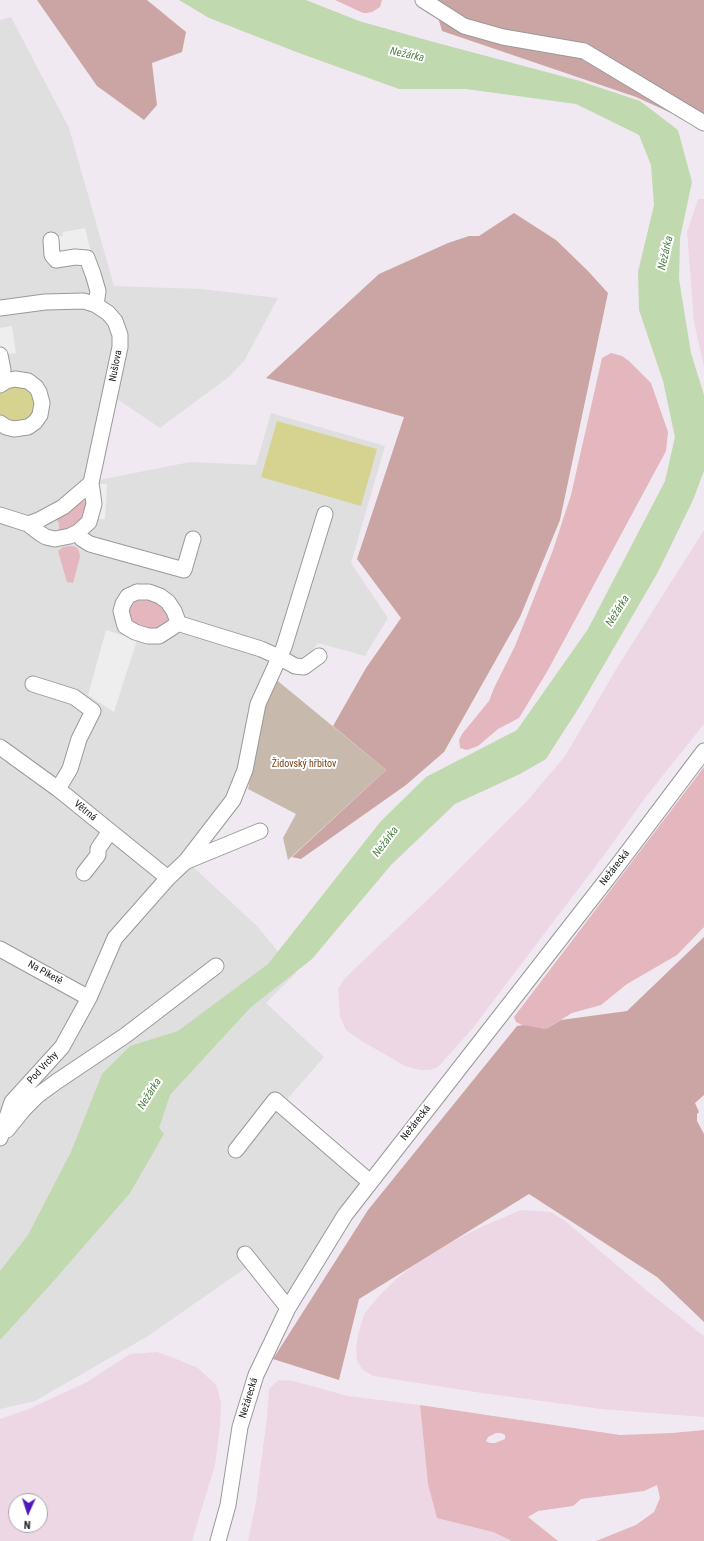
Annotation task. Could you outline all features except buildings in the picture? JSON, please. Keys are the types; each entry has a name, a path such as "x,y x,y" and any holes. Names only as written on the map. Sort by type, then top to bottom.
{"street":[{"path":"423,0 464,26 503,37 584,51 704,123"},
{"path":"51,240 52,255 56,260 75,257 86,258 98,291 96,305"},
{"name":"Nušlova","path":"0,308 45,302 84,301 96,305 108,313 115,321 120,335 120,347 91,483"},
{"path":"0,423 6,427 14,429 28,427 37,420 42,406 42,397 31,383 3,373"},
{"path":"28,524 39,520 63,507 91,483"},
{"path":"0,515 28,524 46,537 55,539 62,538 78,532 89,522 94,504 91,483"},
{"path":"186,861 232,800 245,770 258,704 279,657 325,514"},
{"path":"78,532 82,539 90,544 184,570 194,539"},
{"path":"177,623 261,649 294,666 304,667 319,656"},
{"path":"33,684 74,696 93,711 79,739 70,769 58,789"},
{"name":"Větrná","path":"0,747 58,789 168,878"},
{"name":"Nežárecká","path":"218,1541 228,1505 240,1427 256,1375 288,1308 345,1215 611,874 704,751"},
{"path":"84,873 98,855 98,849 110,831"},
{"path":"186,861 260,831"},
{"name":"Pod Vrchy","path":"0,1137 12,1102 62,1047 89,998 115,938 168,878 186,861"},
{"name":"Na Piketě","path":"0,949 89,998"},
{"path":"0,1137 22,1110 37,1096 126,1035 216,966"},
{"path":"236,1150 274,1100 370,1182"},
{"path":"246,1254 288,1308"}],"shaded area":[{"path":"37,0 147,0 186,32 182,52 152,63 157,105 144,120 97,86"},
{"path":"335,0 382,0 380,7 372,12 363,13"},
{"path":"433,0 704,0 704,128 636,97 442,31"},
{"path":"11,17 69,128 114,286 201,289 278,298 244,361 230,376 160,428 117,399 94,481 190,462 256,465 271,413 385,446 351,563 388,618 365,656 318,643 304,661 278,654 245,782 190,864 257,926 296,973 266,1003 324,1057 283,1104 369,1179 288,1314 250,1265 148,1336 35,1401 0,1409 0,20"},
{"path":"698,199 704,199 704,367 694,322 687,232"},
{"path":"514,213 556,240 608,293 560,520 520,617 444,752 406,785 301,859 292,857 386,770 333,726 366,668 401,618 357,559 404,417 266,378 379,274 448,243 469,236 479,236"},
{"path":"85,228 91,253 56,257 55,237 63,236 63,232"},
{"path":"12,326 16,353 0,355 0,328"},
{"path":"611,353 622,356 629,361 651,383 668,432 666,451 548,670 519,718 498,729 478,746 467,750 460,748 459,740 462,734 489,701 515,646 553,550 571,495 602,358"},
{"path":"25,386 34,396 35,410 32,415 27,420 14,423 2,417 0,414 0,392 5,387"},
{"path":"277,421 377,449 361,506 261,477"},
{"path":"98,484 107,484 105,519 96,519"},
{"path":"81,501 86,501 87,503 84,518 73,527 59,533 59,524 56,518"},
{"path":"704,530 704,724 648,794 601,859 472,1029 438,1067 430,1070 420,1070 405,1066 360,1040 346,1030 340,1017 338,989 345,978 443,885 527,801 565,756 620,663"},
{"path":"63,547 76,547 79,551 80,557 73,583 67,582 58,551"},
{"path":"141,600 153,601 161,604 167,611 168,623 164,628 148,631 131,622 129,609 135,602"},
{"path":"106,630 137,640 114,712 88,695"},
{"path":"704,767 704,927 677,955 627,984 601,1005 572,1013 546,1029 522,1025 516,1022 514,1017"},
{"path":"704,937 704,1095 695,1103 699,1112 697,1114 697,1121 704,1134 704,1322 657,1277 529,1194 359,1299 339,1380 273,1359 368,1210 517,1026 524,1025 546,1029 561,1020 627,1011"},
{"path":"521,1210 551,1212 565,1221 646,1290 704,1336 704,1417 601,1409 482,1393 373,1376 363,1370 357,1361 356,1349 358,1335 364,1314 381,1294 395,1280 413,1266 450,1243 481,1227"},
{"path":"157,1352 198,1368 217,1386 221,1403 220,1427 215,1465 192,1541 0,1541 0,1419 29,1409 87,1382 130,1354"},
{"path":"278,1380 293,1381 348,1396 420,1405 428,1484 493,1532 512,1541 248,1541 256,1502 267,1417 269,1389"},
{"path":"420,1405 620,1435 704,1430 704,1541 596,1541 636,1525 654,1512 660,1498 657,1485 644,1491 581,1499 573,1506 538,1511 528,1517 558,1541 512,1541 493,1532 437,1518 428,1484","holes":["496,1433 505,1435 505,1439 495,1443 486,1441 488,1437"]}],"green space":[{"name":"Židovský hřbitov","path":"272,677 386,770 288,860 283,838 296,814 248,789"}],"water":[{"name":"Nežárka","path":"179,0 306,0 359,21 580,81 640,101 678,130 692,182 680,238 679,279 691,353 704,395 704,471 693,500 658,572 580,706 546,759 520,774 455,804 391,865 312,959 250,1008 170,1095 159,1128 164,1134 130,1193 0,1340 0,1271 28,1235 71,1152 102,1074 130,1046 178,1031 268,964 381,821 426,777 517,730 588,629 665,481 675,437 663,381 639,310 638,272 654,205 651,165 639,135 576,104 466,89 399,89 299,53 209,18"}]}
